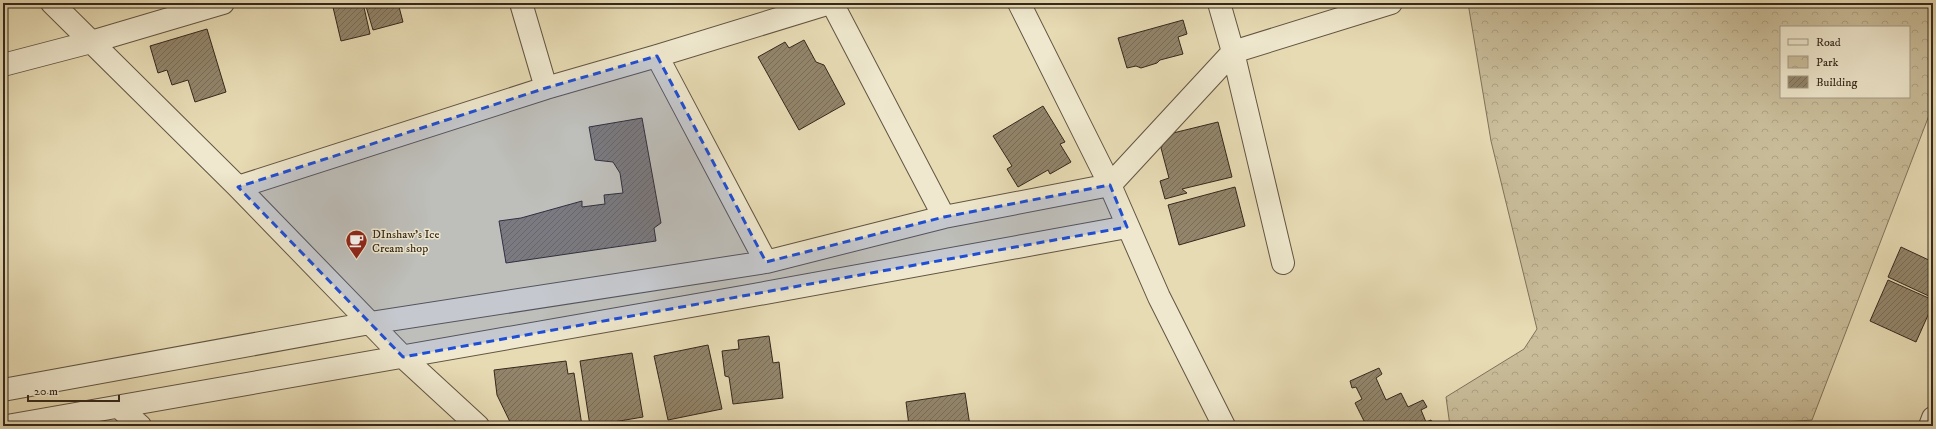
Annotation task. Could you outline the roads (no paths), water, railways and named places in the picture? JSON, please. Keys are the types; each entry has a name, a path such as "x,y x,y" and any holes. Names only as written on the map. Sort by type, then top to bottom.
{"street":[{"path":"52,3 238,187 403,357 478,426"},
{"path":"3,65 91,42 223,3"},
{"path":"521,3 546,88"},
{"path":"238,187 546,88 831,3 944,217"},
{"path":"1019,3 1110,185 1159,298 1224,426"},
{"path":"1219,3 1233,52 1283,263"},
{"path":"3,390 370,323 766,262 944,217 1110,185 1233,52 1391,3"},
{"path":"657,56 766,262"},
{"path":"7,426 403,357 1127,227"},
{"path":"119,407 140,426"},
{"path":"1930,426 1933,418"}],"place":[{"name":"DInshaw's Ice Cream shop","path":"356,260"}]}
